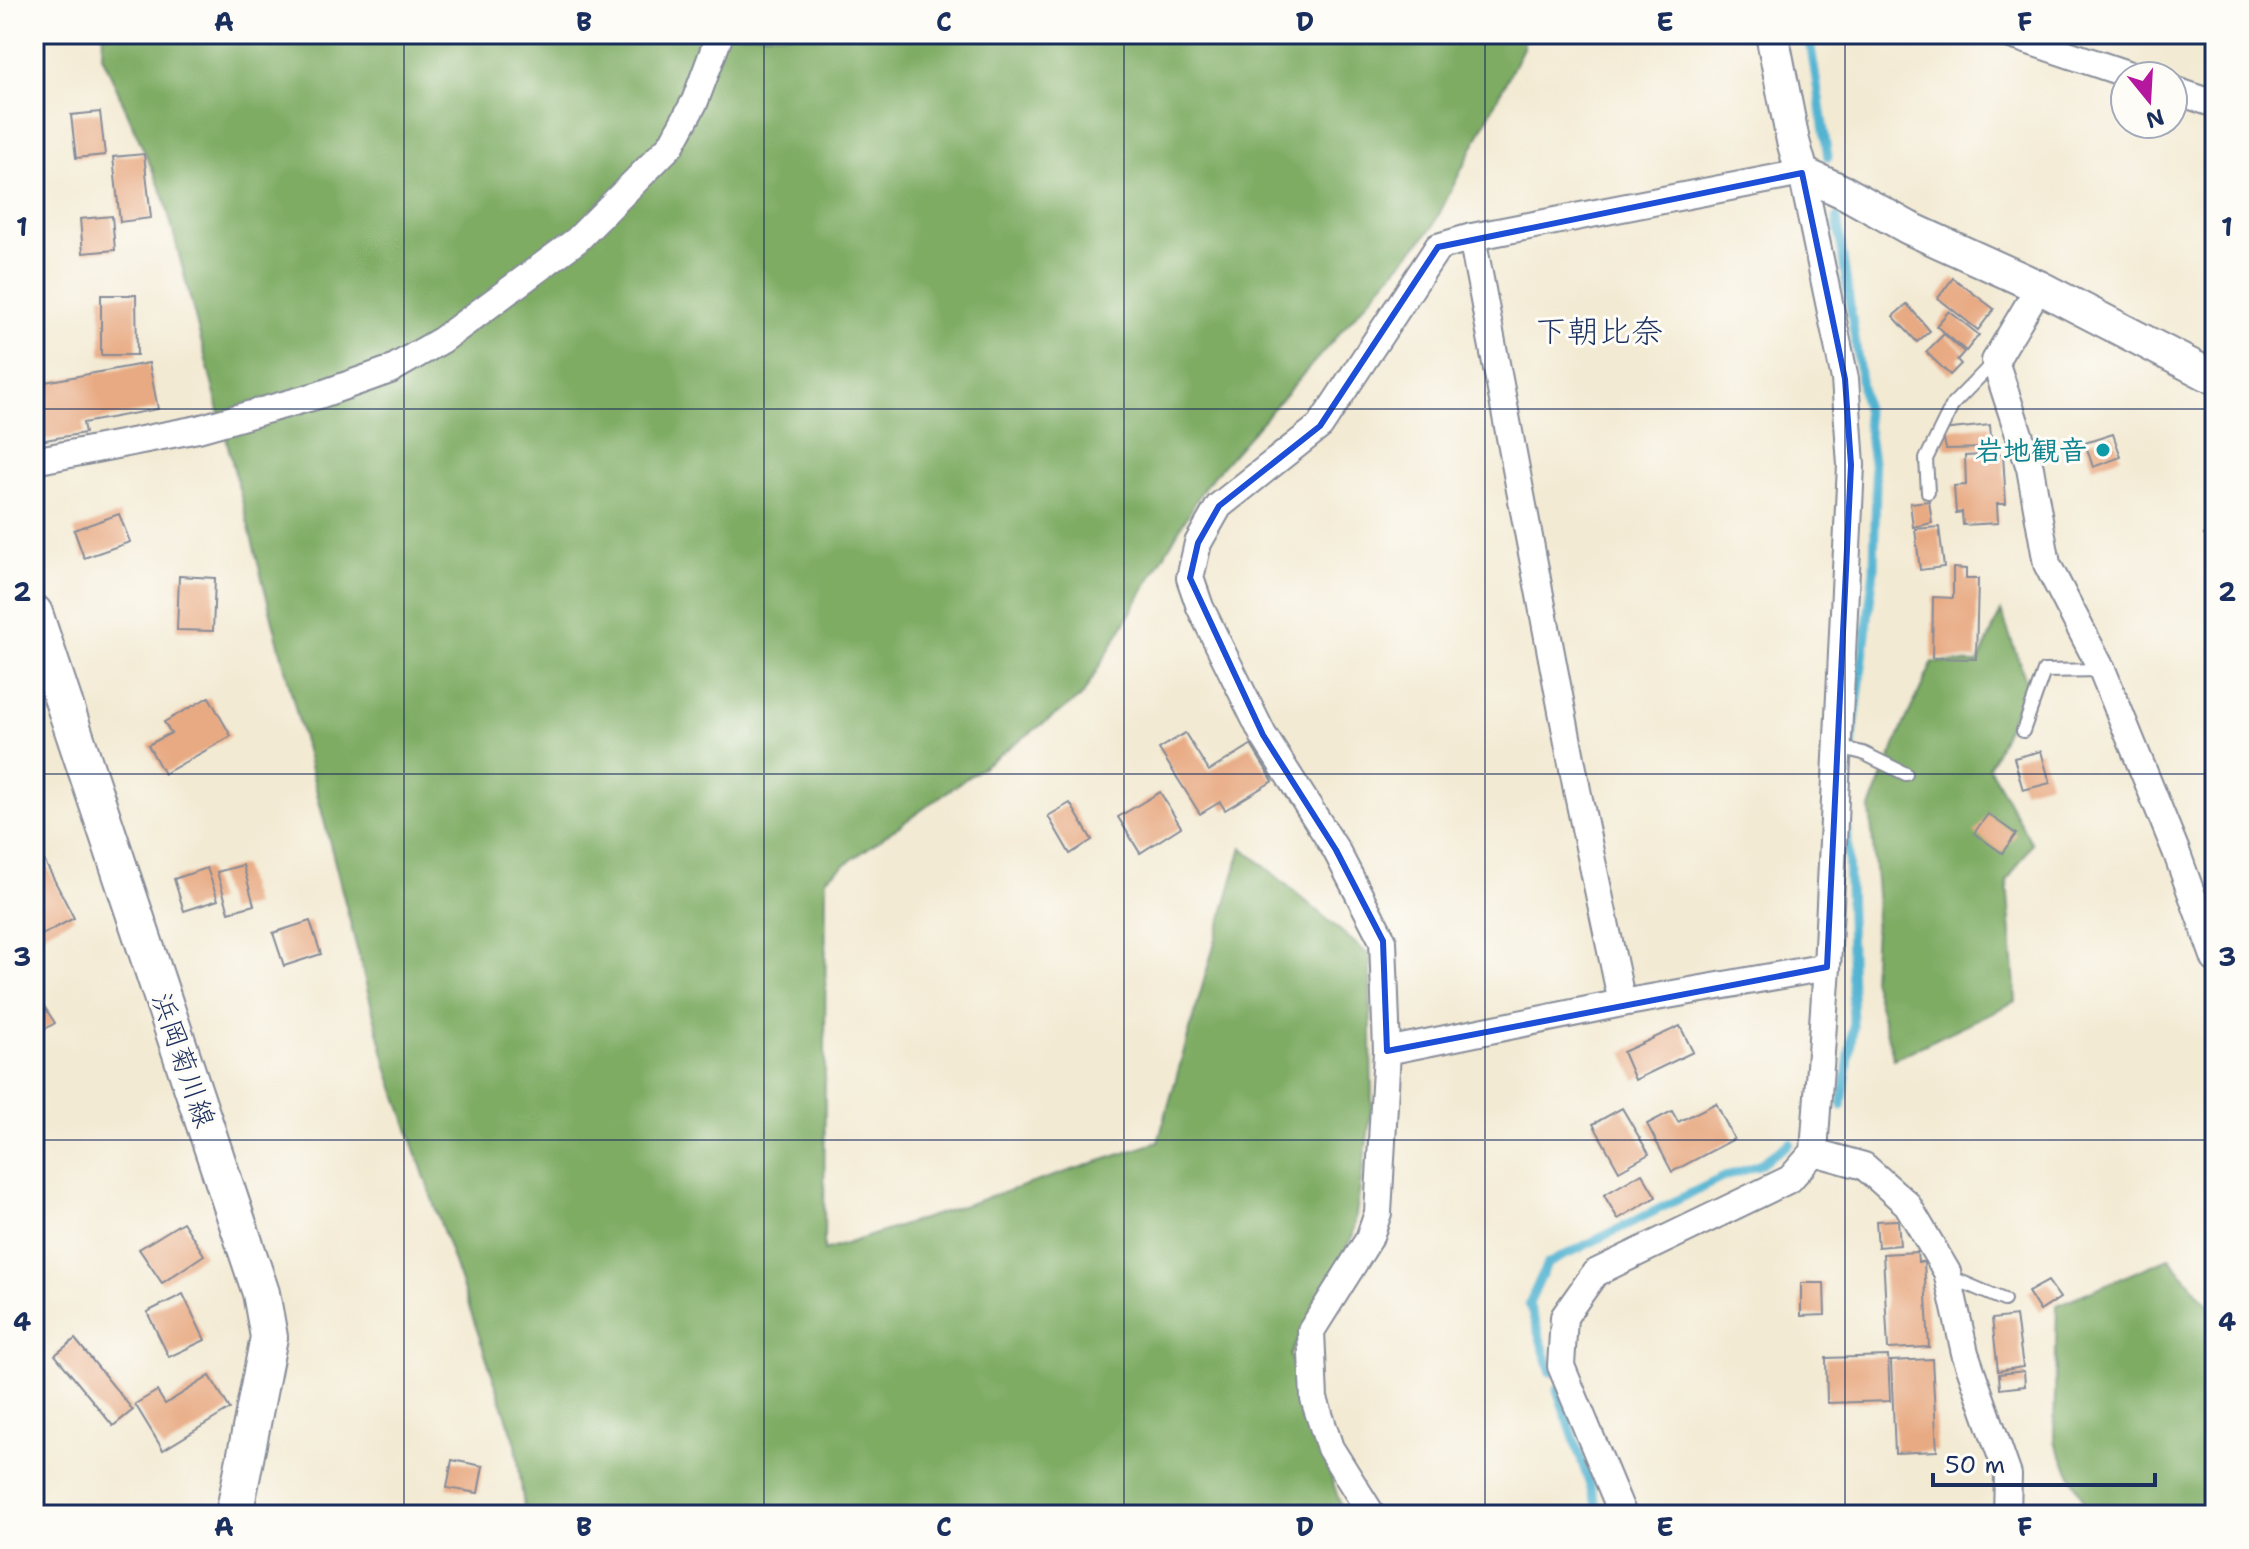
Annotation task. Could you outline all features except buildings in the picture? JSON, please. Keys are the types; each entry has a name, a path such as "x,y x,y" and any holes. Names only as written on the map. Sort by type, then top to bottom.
{"main road":[{"name":"浜岡菊川線","path":"34,613 261,1293 269,1337 234,1515"}],"street":[{"path":"34,461 198,429 319,395 390,370 442,340 577,240 671,145 695,101 720,34"},
{"path":"1623,1515 1561,1366 1564,1317 1595,1273 1790,1179 1814,1152 1847,749 1849,436 1845,379 1772,34"},
{"path":"2008,34 2109,68"},
{"path":"2189,95 2215,104"},
{"path":"1372,1515 1330,1448 1314,1399 1311,1331 1369,1239 1378,1213 1387,1051 1383,941 1336,850 1263,735 1200,607 1190,578 1198,543 1219,506 1320,426 1438,247 1472,237 1802,173 1909,228 2039,287 2215,378"},
{"path":"1472,237 1577,790 1622,1003"},
{"path":"2039,287 1995,361 2030,468 2047,564 2102,670 2176,851 2215,959"},
{"path":"1387,1051 1622,1003 1827,967"},
{"path":"1814,1152 1864,1166 1907,1204 1947,1276 1965,1353 2008,1475 2007,1515"}],"lane":[{"path":"1928,492 1926,459 1953,404 1995,361"},
{"path":"2023,731 2044,671 2102,670"},
{"path":"1847,749 1906,774"},
{"path":"1947,1276 2004,1300"}],"highlighted area":[{"path":"1802,173 1845,379 1851,465 1827,967 1387,1051 1383,941 1336,850 1263,735 1190,578 1198,543 1219,506 1320,426 1438,247"}],"green space":[{"path":"103,34 1526,34 1523,48 1432,228 1204,487 1082,696 826,878 824,1251 1158,1142 1242,847 1370,956 1372,1107 1353,1235 1290,1355 1344,1515 525,1515 516,1444 388,1070 164,196 102,55"},
{"path":"2001,611 2027,684 1989,767 2032,844 2007,881 2016,1001 1894,1059 1872,979 1877,894 1870,808 1933,662 1978,663"},
{"path":"2169,1258 2215,1313 2215,1515 2091,1515 2054,1441 2057,1305"}],"waterway":[{"path":"1809,34 1828,157"},
{"path":"1837,217 1876,483 1874,570 1848,777"},
{"path":"1842,1106 1853,1028 1847,811"},
{"path":"1551,1372 1529,1304 1547,1264 1724,1177 1757,1166 1790,1143"},
{"path":"1557,1389 1600,1515"}],"place":[{"name":"岩地観音","path":"2103,450"}],"district":[{"name":"下朝比奈","path":"1599,331"}]}
